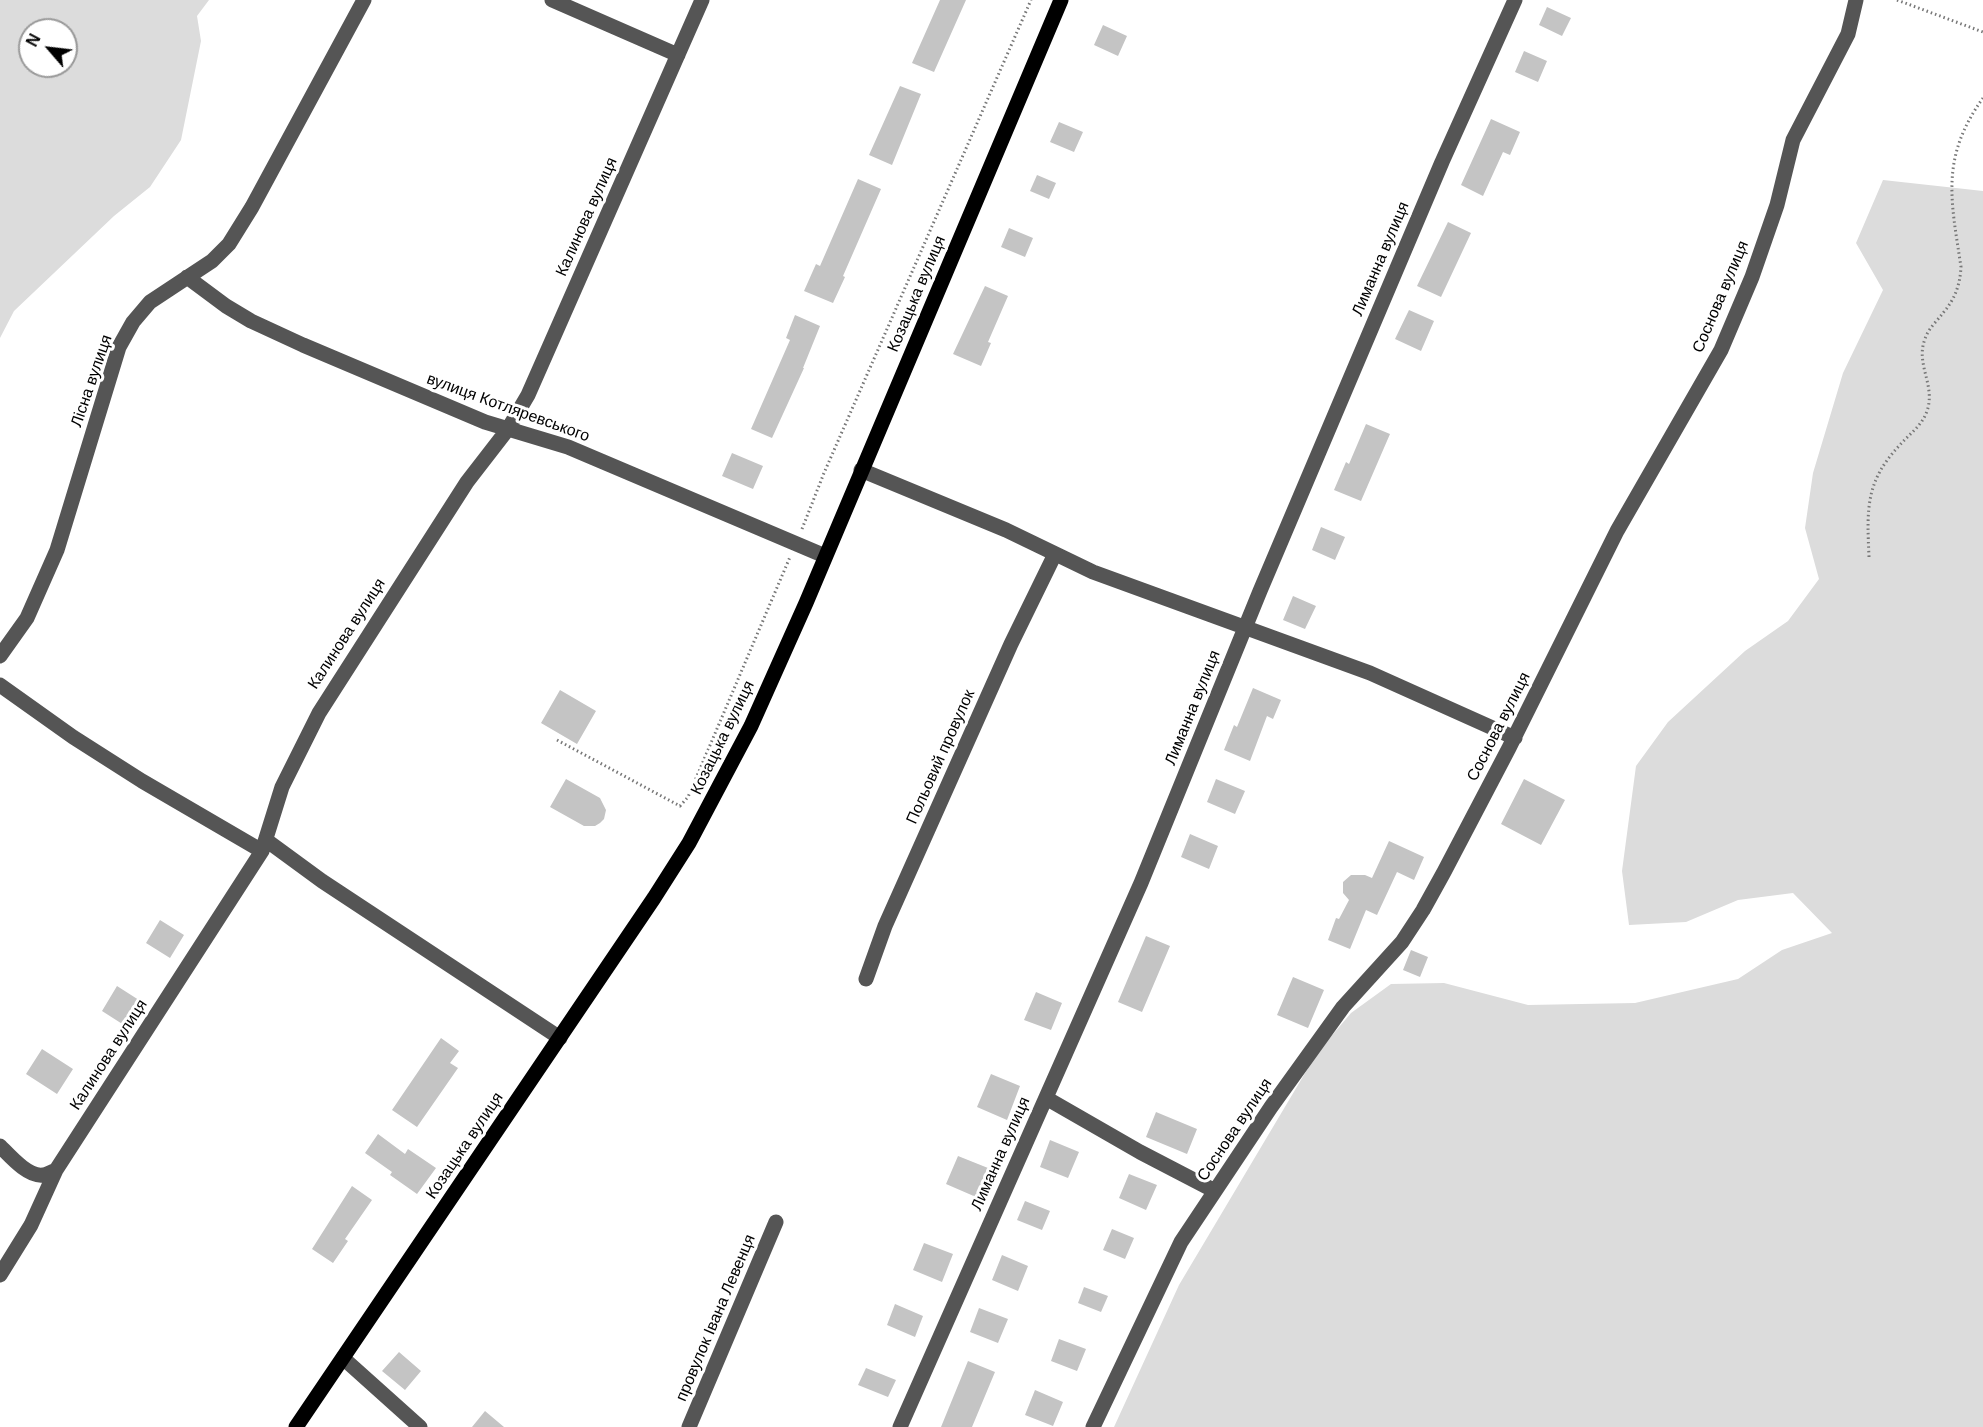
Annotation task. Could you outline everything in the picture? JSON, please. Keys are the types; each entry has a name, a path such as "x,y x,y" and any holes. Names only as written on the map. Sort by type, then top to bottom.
{"main road":[{"name":"Козацька вулиця","path":"296,1427 654,898 689,843 715,796 751,726 825,556 1061,0"}],"street":[{"name":"Лісна вулиця","path":"0,656 27,618 57,550 119,347 133,322 150,303 212,261 229,244 252,207 364,0"},
{"path":"552,0 678,55"},
{"name":"Калинова вулиця","path":"0,1275 31,1225 57,1170 264,846 282,787 319,712 467,482 508,429 528,395 702,0"},
{"name":"Лиманна вулиця","path":"900,1427 1141,883 1245,628 1442,162 1515,0"},
{"name":"Соснова вулиця","path":"1093,1427 1181,1242 1271,1107 1343,1007 1402,942 1423,910 1515,738 1617,531 1721,350 1752,277 1778,205 1793,140 1848,34 1856,0"},
{"name":"вулиця Котляревського","path":"187,277 226,306 251,321 369,374 485,422 579,452 825,556"},
{"path":"861,470 977,518 1104,576 1370,673 1515,738"},
{"name":"Польовий провулок","path":"866,979 885,926 1011,644 1055,554"},
{"path":"0,685 142,782 264,846 322,881 560,1038"},
{"path":"1046,1098 1140,1152 1215,1191"},
{"path":"0,1146 25,1169 36,1175 44,1176 57,1170"},
{"name":"провулок Івана Левенця","path":"689,1427 776,1222"},
{"path":"343,1358 420,1427"}],"path":[{"path":"557,741 680,806 688,797 796,545 824,473 1032,0"},
{"path":"1897,0 1983,32"},
{"path":"1869,556 1867,512 1878,474 1888,458 1922,422 1930,401 1930,389 1922,359 1924,340 1928,331 1951,304 1960,280 1961,267 1950,190 1952,170 1963,130 1983,98"}],"shaded area":[{"path":"0,0 209,0 197,16 201,41 181,140 150,187 114,216 14,311 0,338"},
{"path":"1883,180 1983,191 1983,1427 1114,1427 1179,1285 1317,1053 1351,1013 1391,984 1444,983 1528,1005 1635,1003 1738,979 1782,950 1832,933 1793,893 1738,900 1686,922 1629,925 1622,871 1636,766 1668,722 1745,651 1788,621 1819,579 1805,528 1813,473 1843,373 1883,290 1856,243"}],"building":[{"path":"940,0 966,0 934,72 912,63"},
{"path":"1547,7 1571,18 1562,36 1539,25"},
{"path":"1103,25 1127,36 1118,56 1094,45"},
{"path":"1524,51 1547,61 1538,82 1515,72"},
{"path":"900,86 921,94 892,165 869,155"},
{"path":"1491,119 1520,132 1510,155 1503,152 1483,196 1461,185"},
{"path":"1059,122 1083,132 1074,152 1050,142"},
{"path":"1037,175 1056,183 1049,199 1030,191"},
{"path":"858,179 881,189 833,303 804,291 816,264 820,266"},
{"path":"1448,222 1471,233 1441,297 1417,286"},
{"path":"1009,228 1033,238 1025,257 1001,247"},
{"path":"985,286 1008,296 988,342 991,343 981,366 953,354"},
{"path":"1409,310 1434,321 1421,351 1395,339"},
{"path":"795,315 820,326 804,368 772,438 751,429 790,340 786,338"},
{"path":"1366,424 1390,434 1361,501 1334,490 1346,462 1349,464"},
{"path":"732,453 763,466 753,489 722,476"},
{"path":"1321,527 1345,537 1335,560 1312,550"},
{"path":"1293,596 1316,606 1305,629 1283,620"},
{"path":"1253,688 1281,700 1273,719 1267,716 1250,761 1224,750 1234,725 1237,727"},
{"path":"560,690 596,711 577,744 541,723"},
{"path":"566,779 600,798 606,810 604,819 600,823 595,826 584,826 550,807"},
{"path":"1216,779 1245,791 1235,814 1207,802"},
{"path":"1524,779 1565,800 1541,845 1501,824"},
{"path":"1190,834 1218,846 1209,869 1181,857"},
{"path":"1389,841 1424,857 1414,880 1397,872 1377,915 1366,910 1350,949 1328,940 1336,918 1339,919 1349,900 1343,893 1343,882 1351,875 1365,875 1372,878"},
{"path":"160,920 184,935 170,958 146,943"},
{"path":"1146,936 1170,946 1142,1012 1118,1002"},
{"path":"1411,950 1428,957 1420,977 1403,970"},
{"path":"1293,977 1324,990 1308,1028 1277,1015"},
{"path":"117,986 142,1002 127,1027 102,1011"},
{"path":"1036,992 1062,1003 1051,1030 1024,1020"},
{"path":"441,1038 459,1051 450,1063 458,1068 417,1127 392,1110"},
{"path":"42,1049 73,1069 57,1094 26,1074"},
{"path":"991,1074 1020,1086 1007,1120 977,1107"},
{"path":"1156,1112 1197,1129 1187,1154 1146,1137"},
{"path":"378,1134 405,1154 408,1149 436,1168 417,1194 365,1153"},
{"path":"1050,1140 1079,1152 1068,1178 1040,1167"},
{"path":"958,1156 988,1168 976,1197 946,1184"},
{"path":"1129,1174 1157,1185 1146,1210 1119,1198"},
{"path":"352,1186 372,1200 345,1239 348,1241 333,1263 312,1249"},
{"path":"1025,1201 1050,1211 1042,1230 1017,1220"},
{"path":"1112,1229 1134,1238 1125,1259 1103,1250"},
{"path":"924,1243 953,1254 942,1282 913,1270"},
{"path":"1002,1255 1028,1266 1018,1291 992,1280"},
{"path":"1084,1287 1108,1296 1101,1312 1078,1303"},
{"path":"895,1304 923,1316 915,1337 887,1325"},
{"path":"979,1308 1008,1319 998,1343 970,1332"},
{"path":"1059,1339 1086,1349 1077,1371 1051,1361"},
{"path":"399,1352 421,1371 405,1390 382,1371"},
{"path":"968,1361 995,1372 972,1427 941,1427"},
{"path":"866,1368 896,1380 888,1397 858,1385"},
{"path":"1035,1390 1063,1402 1053,1426 1025,1415"},
{"path":"485,1411 504,1427 472,1427"}]}
